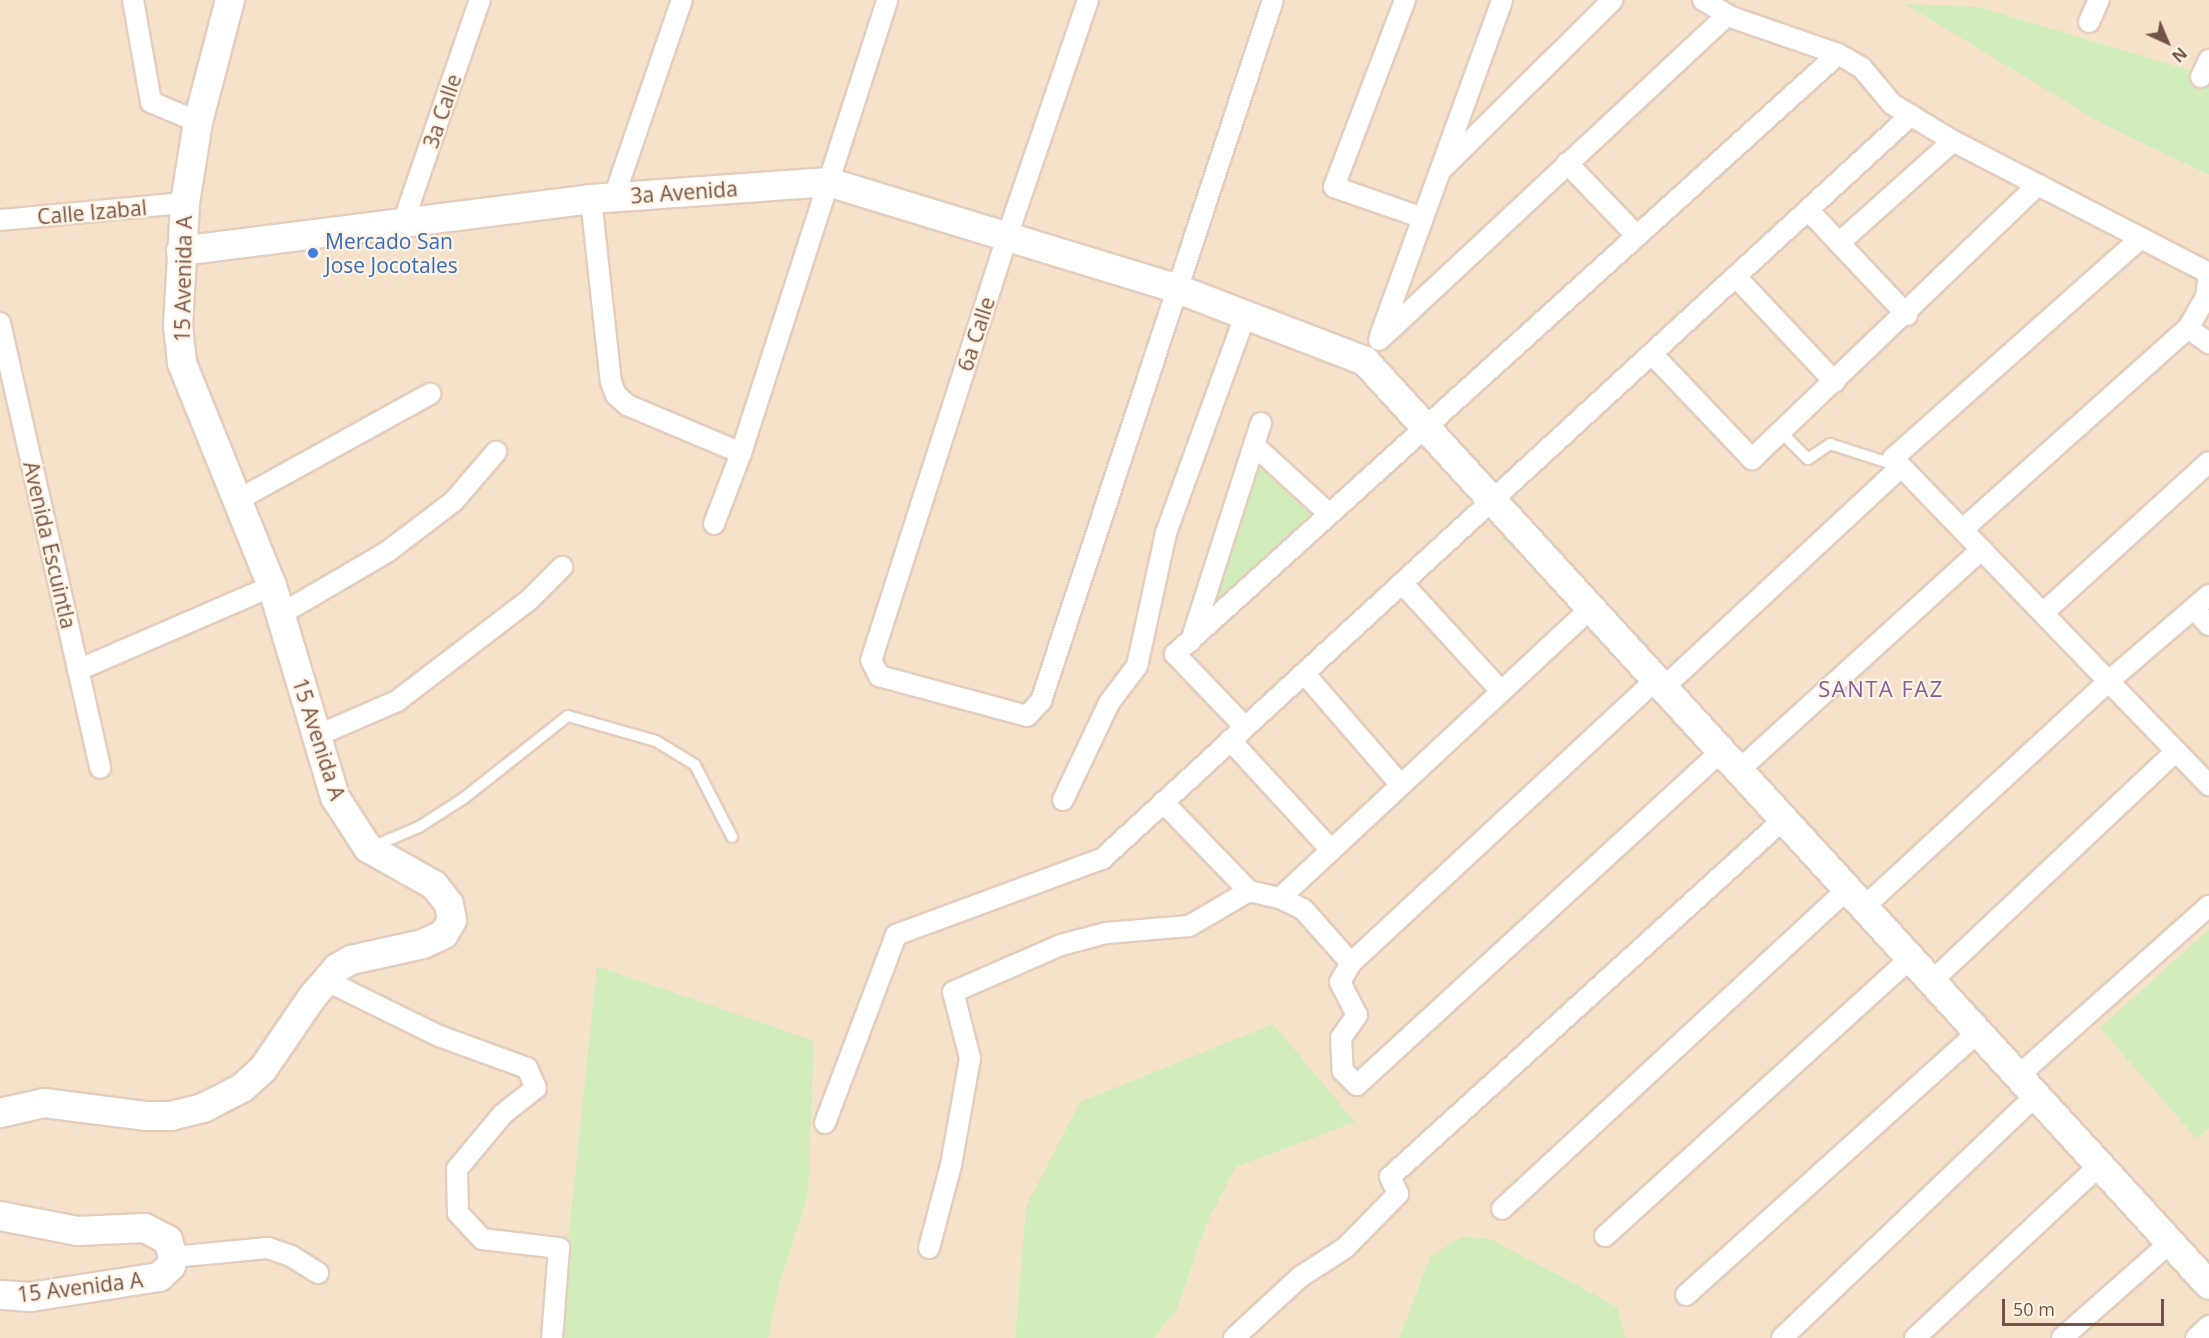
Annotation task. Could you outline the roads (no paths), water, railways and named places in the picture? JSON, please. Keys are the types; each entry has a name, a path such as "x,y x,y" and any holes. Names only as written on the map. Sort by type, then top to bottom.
{"street":[{"path":"134,0 151,102 198,122"},
{"name":"15 Avenida A","path":"0,1113 44,1103 145,1116 171,1116 203,1108 242,1088 263,1069 325,980 351,960 423,944 444,934 452,920 449,904 434,885 368,848 335,797 314,737 272,586 182,363 178,326 185,203 198,122 230,0"},
{"name":"3a Calle","path":"403,223 480,0"},
{"path":"682,0 603,198 611,382 616,395 627,405 741,453"},
{"path":"714,524 741,453 887,0"},
{"name":"6a Calle","path":"1088,0 1008,234 871,660 873,669 879,676 1027,716 1036,710 1175,288"},
{"path":"1175,288 1273,0"},
{"path":"1405,0 1334,187 1423,219"},
{"path":"1377,374 1379,340 1502,0"},
{"path":"1438,173 1613,0"},
{"path":"1703,0 1727,15 1838,54 1862,68 1892,104 1953,141 2209,273 2205,297 2188,328 1963,529"},
{"path":"2089,22 2099,0"},
{"path":"1379,340 1727,15"},
{"path":"1331,850 1175,654 1191,642 1328,513 1635,234 1838,54"},
{"path":"825,1123 896,935 1102,858 1653,355 1911,115"},
{"path":"1839,243 1953,141"},
{"path":"1567,163 1635,234"},
{"name":"3a Avenida","path":"181,251 603,198 828,182 1008,234 1175,288 1246,313 1365,361 2209,1285"},
{"path":"1653,355 1752,459 1907,315 2038,185"},
{"name":"Calle Izabal","path":"0,220 185,203"},
{"path":"1809,211 1907,315"},
{"path":"2141,238 1893,458 2209,785"},
{"path":"1736,277 1835,382"},
{"path":"1063,800 1109,704 1137,666 1166,533 1246,313"},
{"name":"Avenida Escuintla","path":"0,322 100,768"},
{"path":"2188,328 2209,343"},
{"path":"236,501 430,394"},
{"path":"1191,642 1261,423"},
{"path":"1255,446 1328,513"},
{"path":"281,614 387,552 445,508 478,476 495,452"},
{"path":"2043,613 2209,462"},
{"path":"1901,467 1351,963 1340,982 1357,1015 1341,1038 1343,1071 1357,1085 1730,761 1982,549"},
{"path":"314,737 397,701 529,600 562,567"},
{"path":"1402,583 1501,691"},
{"path":"78,670 272,586"},
{"path":"1502,1209 1856,898 2209,595"},
{"path":"1281,898 1591,608"},
{"path":"2194,609 2209,625"},
{"path":"1304,673 1401,785"},
{"path":"1932,981 2176,751"},
{"path":"1163,802 1249,891 1281,898 1303,909 1351,963"},
{"path":"1234,1338 1300,1277 1345,1248 1398,1194 1390,1178 1784,819"},
{"path":"929,1248 951,1165 970,1058 953,992 1061,945 1106,933 1190,926 1249,891"},
{"path":"1782,1338 2027,1085 2207,911"},
{"path":"1605,1236 1911,958"},
{"path":"325,980 439,1036 527,1068 536,1088 503,1114 457,1169 458,1213 482,1239 559,1248 552,1338"},
{"path":"1686,1295 1978,1032"},
{"path":"1915,1338 2100,1165"},
{"path":"0,1216 78,1231 145,1228 168,1240 173,1257 268,1248 291,1256 318,1273"},
{"path":"2062,1338 2171,1242"},
{"name":"15 Avenida A","path":"0,1295 30,1297 159,1277 171,1266 173,1257"},
{"path":"2196,1338 2209,1326"}],"lane":[{"path":"1781,432 1808,459 1830,444 1901,467"},
{"path":"368,848 419,827 464,798 568,716 656,741 695,765 732,837"}],"place":[{"name":"Mercado San Jose Jocotales","path":"313,253"}],"district":[{"name":"SANTA FAZ","path":"1881,689"}]}
